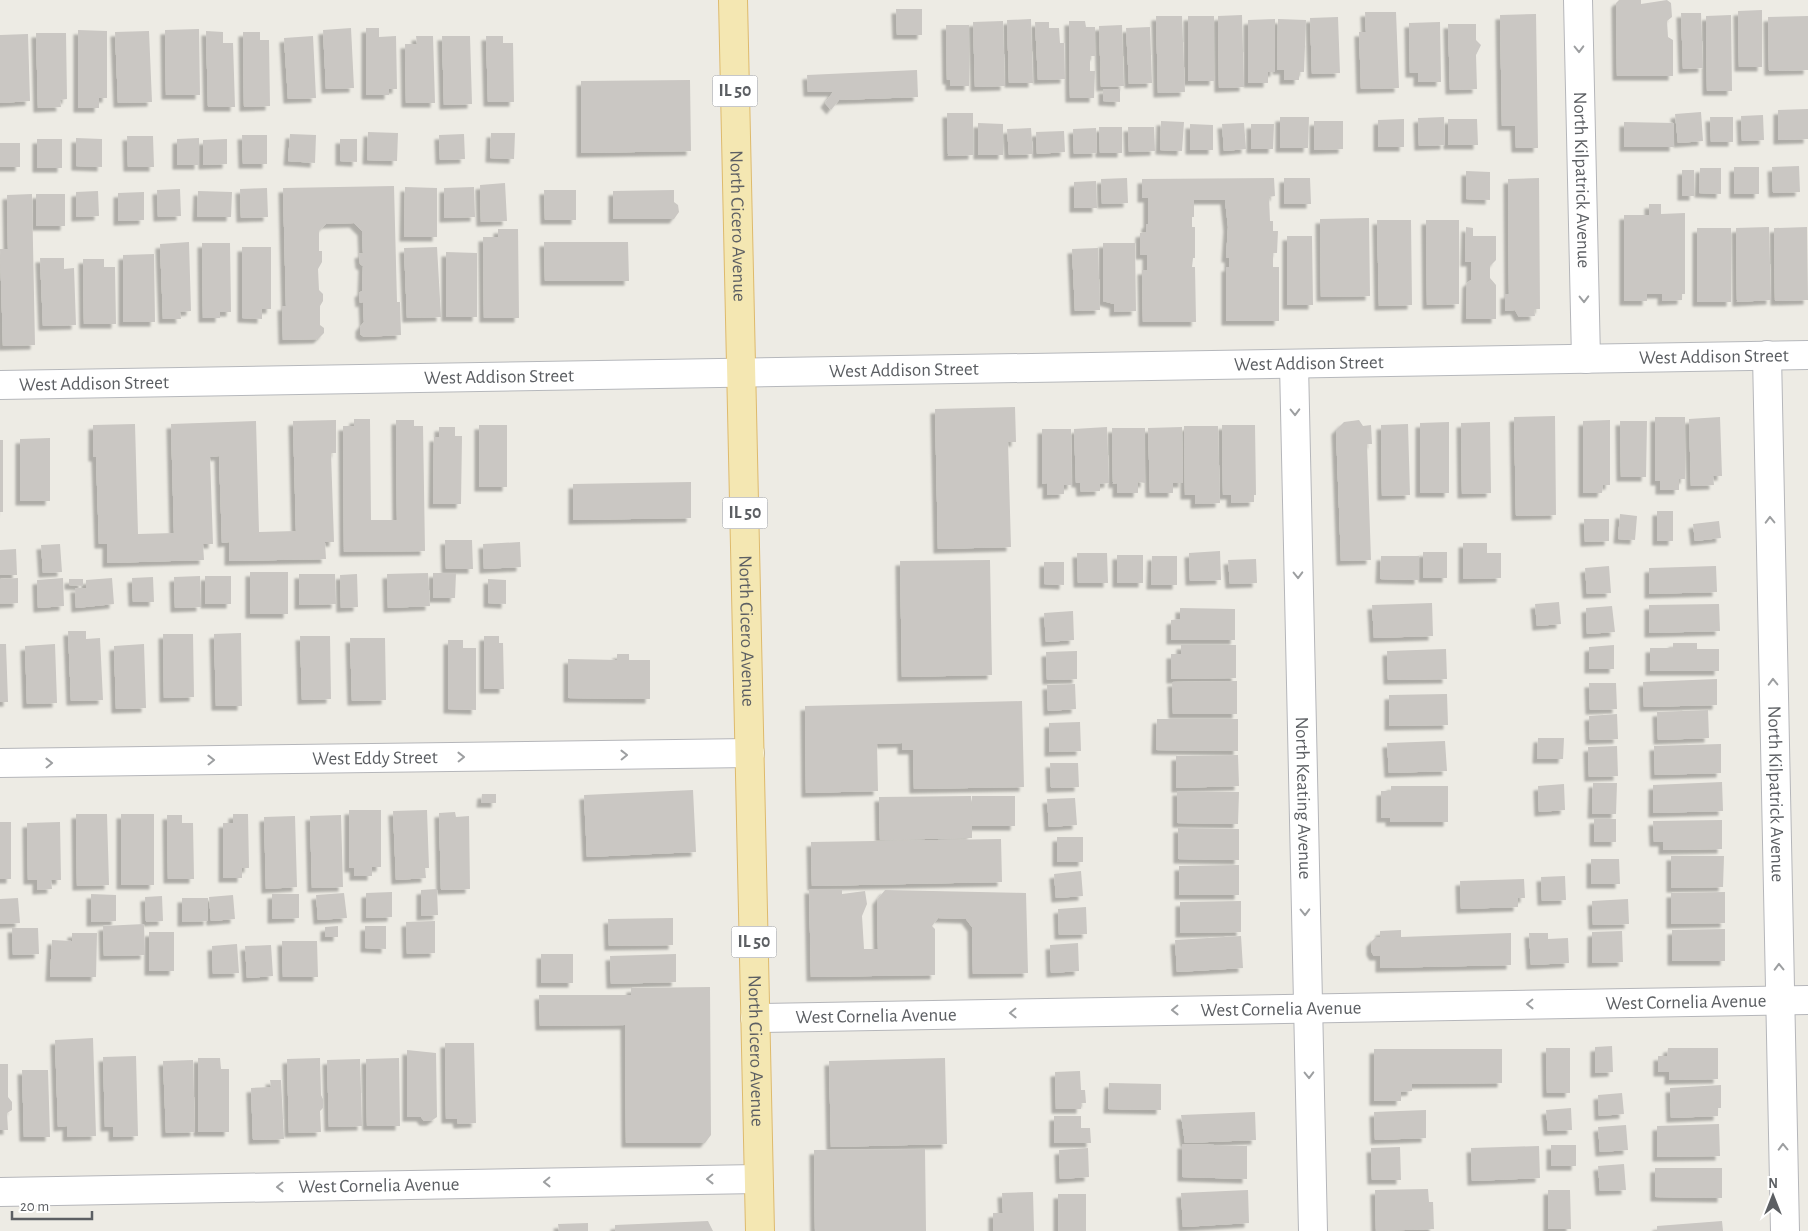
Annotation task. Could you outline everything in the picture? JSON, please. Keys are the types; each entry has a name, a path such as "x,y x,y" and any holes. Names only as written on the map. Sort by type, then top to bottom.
{"main road":[{"name":"North Cicero Avenue","path":"732,0 742,373 760,1231"}],"street":[{"name":"North Kilpatrick Avenue","path":"1578,0 1586,359"},
{"name":"North Kilpatrick Avenue","path":"1767,355 1785,1231"},
{"name":"West Addison Street","path":"0,386 1808,355"},
{"name":"North Keating Avenue","path":"1294,364 1313,1231"},
{"name":"West Eddy Street","path":"0,763 750,753"},
{"name":"West Cornelia Avenue","path":"755,1018 1308,1007 1808,1000"},
{"name":"West Cornelia Avenue","path":"0,1192 758,1179"}],"building":[{"path":"1619,0 1641,0 1641,4 1667,0 1671,3 1672,17 1667,21 1668,37 1673,40 1673,76 1617,76 1616,3"},
{"path":"896,9 922,9 922,35 897,35"},
{"path":"1762,10 1762,67 1739,67 1738,11"},
{"path":"1365,12 1396,12 1399,88 1361,89 1359,32 1366,32"},
{"path":"1681,13 1701,13 1703,68 1683,69"},
{"path":"1536,14 1538,148 1516,148 1515,126 1502,126 1500,15"},
{"path":"1242,15 1244,87 1219,88 1218,16"},
{"path":"1731,15 1732,91 1707,91 1706,16"},
{"path":"1156,16 1182,16 1185,92 1158,93"},
{"path":"1188,16 1214,16 1214,81 1188,81"},
{"path":"1808,16 1808,70 1769,71 1768,17"},
{"path":"1338,17 1340,73 1312,74 1310,18"},
{"path":"1031,19 1033,83 1009,83 1007,20"},
{"path":"1275,19 1275,72 1268,72 1268,83 1248,83 1248,20"},
{"path":"1278,19 1306,20 1304,72 1299,72 1299,80 1284,80 1284,70 1277,70"},
{"path":"1003,21 1005,86 975,87 973,22"},
{"path":"1069,21 1085,21 1086,27 1095,27 1095,56 1090,56 1090,71 1095,71 1094,98 1070,98"},
{"path":"1035,22 1049,22 1049,28 1059,28 1060,43 1064,43 1065,79 1038,80"},
{"path":"1440,22 1441,82 1418,82 1418,73 1410,73 1409,23"},
{"path":"1448,24 1476,24 1476,40 1481,45 1476,55 1477,89 1450,90"},
{"path":"946,25 969,25 969,86 950,86 950,80 947,80"},
{"path":"1122,25 1124,86 1101,87 1099,26"},
{"path":"1150,27 1152,83 1129,84 1126,28"},
{"path":"351,28 354,88 326,89 323,30"},
{"path":"366,28 379,28 379,37 396,36 397,89 389,89 389,95 366,95"},
{"path":"199,29 200,95 166,95 165,30"},
{"path":"78,30 107,31 107,98 99,98 99,108 78,108"},
{"path":"149,31 152,102 118,103 115,32"},
{"path":"206,31 223,32 223,43 233,43 235,107 208,107"},
{"path":"243,32 260,32 260,40 269,40 270,106 244,107"},
{"path":"36,33 66,33 67,99 60,100 61,107 38,108"},
{"path":"28,34 30,101 0,103 0,35"},
{"path":"313,36 316,98 288,99 284,38"},
{"path":"416,36 433,36 435,103 406,103 405,44 417,44"},
{"path":"442,36 470,36 472,104 444,105"},
{"path":"486,36 503,36 503,43 513,43 514,102 488,102"},
{"path":"917,70 918,97 839,100 831,110 825,103 833,92 808,92 807,75"},
{"path":"690,80 691,151 581,153 581,81"},
{"path":"1103,89 1120,89 1120,102 1103,101"},
{"path":"1808,109 1808,139 1778,140 1778,110"},
{"path":"1701,112 1703,141 1678,143 1675,114"},
{"path":"947,113 973,113 973,155 948,156"},
{"path":"1763,115 1764,140 1742,141 1741,116"},
{"path":"1280,117 1309,117 1308,148 1280,148"},
{"path":"1444,117 1445,145 1419,146 1418,118"},
{"path":"1710,117 1733,117 1733,142 1711,142"},
{"path":"1404,119 1404,147 1378,147 1378,120"},
{"path":"1448,119 1477,119 1478,145 1448,145"},
{"path":"1161,121 1184,122 1182,151 1160,150"},
{"path":"1314,121 1343,121 1343,149 1314,150"},
{"path":"1624,122 1674,123 1674,147 1624,147"},
{"path":"978,123 1003,124 1003,155 978,155"},
{"path":"1244,123 1246,149 1224,151 1222,124"},
{"path":"1190,124 1213,125 1213,150 1190,150"},
{"path":"1251,124 1274,124 1273,149 1251,149"},
{"path":"1099,127 1122,127 1122,153 1100,153"},
{"path":"1128,127 1154,127 1155,151 1129,152"},
{"path":"1031,128 1033,154 1009,155 1007,129"},
{"path":"1096,128 1097,153 1074,154 1073,129"},
{"path":"1064,131 1065,152 1037,154 1036,132"},
{"path":"368,132 398,133 397,161 367,160"},
{"path":"491,133 515,133 514,159 490,158"},
{"path":"290,134 316,135 315,163 288,161"},
{"path":"464,134 465,159 440,160 439,135"},
{"path":"242,135 267,135 267,164 243,164"},
{"path":"127,136 153,136 154,167 128,167"},
{"path":"76,138 102,139 102,167 76,166"},
{"path":"199,138 199,165 177,165 177,139"},
{"path":"37,139 62,139 62,168 37,168"},
{"path":"227,139 227,164 203,165 203,140"},
{"path":"340,139 357,139 357,162 340,161"},
{"path":"0,143 20,143 20,167 0,167"},
{"path":"1799,166 1800,192 1773,193 1772,167"},
{"path":"1734,167 1759,167 1759,194 1734,194"},
{"path":"1700,168 1721,168 1721,194 1699,193"},
{"path":"1682,170 1694,170 1694,196 1682,196"},
{"path":"1466,171 1490,172 1490,200 1466,199"},
{"path":"1127,178 1128,203 1102,204 1101,179"},
{"path":"1274,178 1275,196 1269,197 1270,221 1273,221 1273,231 1278,231 1277,253 1273,253 1273,267 1279,267 1279,321 1226,321 1226,267 1229,267 1229,258 1226,258 1228,227 1225,200 1194,200 1192,227 1195,227 1195,258 1193,258 1192,267 1195,267 1196,322 1143,322 1142,270 1147,270 1147,255 1140,255 1140,233 1146,232 1146,224 1148,224 1148,198 1142,198 1142,179"},
{"path":"1284,178 1310,178 1311,204 1284,204"},
{"path":"1539,178 1540,309 1534,309 1535,316 1519,317 1515,310 1505,311 1505,294 1509,294 1508,179"},
{"path":"1096,181 1097,208 1074,208 1074,182"},
{"path":"505,183 507,221 481,222 480,185"},
{"path":"394,186 397,302 400,302 401,335 364,337 360,334 360,327 364,322 363,302 360,303 359,293 362,291 363,266 360,264 359,254 363,253 362,231 354,223 326,224 319,231 319,251 322,251 322,262 318,269 319,290 323,294 323,301 320,306 320,325 324,328 324,333 318,339 283,340 282,306 286,306 283,188"},
{"path":"405,187 437,188 437,237 404,237"},
{"path":"474,187 475,217 444,218 444,188"},
{"path":"267,188 268,217 241,218 240,189"},
{"path":"180,189 181,216 158,217 157,190"},
{"path":"544,190 576,190 576,220 545,220"},
{"path":"674,190 674,202 678,205 679,212 674,219 613,219 613,191"},
{"path":"98,191 99,216 76,217 76,192"},
{"path":"198,191 232,192 231,217 197,217"},
{"path":"144,192 144,220 118,221 118,193"},
{"path":"32,194 35,345 3,346 0,249 8,249 7,195"},
{"path":"36,194 65,194 65,226 36,226"},
{"path":"1649,204 1661,204 1661,214 1685,213 1685,294 1682,294 1682,300 1662,301 1662,294 1647,294 1647,301 1624,301 1624,215 1649,215"},
{"path":"1369,218 1370,296 1321,297 1320,219"},
{"path":"1377,220 1411,220 1412,305 1379,306"},
{"path":"1426,220 1459,220 1459,304 1427,305"},
{"path":"1466,227 1473,228 1473,236 1496,236 1496,260 1490,266 1490,278 1496,285 1496,319 1466,319 1467,283 1471,280 1471,262 1465,262"},
{"path":"1769,227 1771,300 1737,302 1736,228"},
{"path":"1807,227 1808,300 1775,301 1774,228"},
{"path":"1697,228 1731,228 1731,302 1697,302"},
{"path":"498,229 518,229 519,318 484,318 483,237 498,237"},
{"path":"1287,236 1312,236 1313,305 1287,305"},
{"path":"189,242 191,311 180,312 181,319 163,319 160,244"},
{"path":"544,242 628,242 629,281 545,281"},
{"path":"202,243 230,243 231,312 220,312 220,318 203,318"},
{"path":"1103,243 1135,243 1136,311 1114,312 1114,304 1103,301"},
{"path":"242,247 271,247 271,309 262,309 262,319 242,318"},
{"path":"437,247 441,317 407,318 404,248"},
{"path":"1098,248 1100,310 1075,311 1072,249"},
{"path":"446,252 477,253 477,317 446,317"},
{"path":"154,254 155,322 123,322 123,255"},
{"path":"40,258 64,258 64,269 74,268 76,325 43,326"},
{"path":"83,259 104,259 104,267 115,267 116,324 84,324"},
{"path":"1015,407 1016,442 1008,442 1011,547 938,549 935,409"},
{"path":"1555,416 1556,515 1516,516 1514,417"},
{"path":"1655,417 1685,417 1685,479 1679,479 1679,490 1660,490 1660,481 1655,481"},
{"path":"1720,417 1722,476 1713,476 1714,485 1691,486 1689,419"},
{"path":"354,419 370,419 371,520 397,520 396,420 414,420 414,426 423,426 425,551 344,552 343,426 354,426"},
{"path":"336,420 336,453 331,453 334,542 325,542 326,559 229,561 229,542 222,543 219,456 210,457 213,544 203,544 204,560 107,563 107,544 99,544 96,457 93,457 93,425 135,424 138,534 174,533 171,424 256,421 259,532 296,531 293,421"},
{"path":"1359,420 1363,426 1371,425 1372,444 1367,444 1371,560 1341,561 1336,430 1344,422"},
{"path":"1610,420 1610,485 1603,485 1602,493 1583,493 1583,421"},
{"path":"1620,421 1647,421 1646,477 1621,477"},
{"path":"1449,422 1449,493 1420,493 1420,423"},
{"path":"1490,422 1491,493 1462,494 1461,423"},
{"path":"1408,424 1410,495 1382,496 1381,425"},
{"path":"479,425 507,425 507,487 479,487"},
{"path":"1222,425 1255,425 1256,495 1254,495 1254,502 1231,503 1231,495 1223,495"},
{"path":"1184,426 1218,426 1220,503 1195,504 1195,495 1185,495"},
{"path":"439,427 455,427 455,436 462,436 461,504 433,504 434,437 439,437"},
{"path":"1107,427 1109,483 1100,484 1100,491 1081,492 1080,483 1076,483 1074,429"},
{"path":"1182,427 1183,483 1173,483 1173,493 1150,493 1148,428"},
{"path":"1112,428 1145,428 1145,483 1138,482 1138,493 1117,493 1117,483 1113,484"},
{"path":"1042,429 1071,429 1072,485 1064,485 1064,494 1047,495 1047,483 1042,484"},
{"path":"50,438 50,501 20,501 20,439"},
{"path":"0,440 3,440 3,512 0,512"},
{"path":"691,482 691,518 573,520 573,484"},
{"path":"1657,511 1673,511 1673,541 1657,541"},
{"path":"1620,514 1637,516 1635,540 1618,539"},
{"path":"1584,519 1609,519 1609,541 1585,542"},
{"path":"1719,521 1721,538 1695,541 1693,524"},
{"path":"445,540 472,540 473,569 446,569"},
{"path":"520,542 521,567 484,569 483,544"},
{"path":"1463,543 1487,543 1487,553 1501,553 1501,578 1463,579"},
{"path":"60,544 62,572 43,573 41,545"},
{"path":"16,549 17,575 0,575 0,550"},
{"path":"1220,551 1221,580 1190,581 1189,553"},
{"path":"1423,552 1447,552 1447,578 1423,578"},
{"path":"1077,553 1107,553 1108,583 1078,583"},
{"path":"1117,555 1143,555 1143,583 1117,583"},
{"path":"1152,556 1177,556 1177,585 1151,585"},
{"path":"1381,556 1419,556 1419,580 1380,579"},
{"path":"1256,559 1257,583 1230,584 1228,560"},
{"path":"990,560 992,675 902,677 900,561"},
{"path":"1044,562 1064,562 1064,585 1044,584"},
{"path":"1609,566 1611,593 1587,594 1585,568"},
{"path":"1716,566 1717,592 1649,594 1649,568"},
{"path":"250,572 288,572 288,614 250,614"},
{"path":"428,573 430,606 388,608 387,574"},
{"path":"433,573 456,573 455,598 433,598"},
{"path":"299,574 335,574 336,604 299,605"},
{"path":"357,574 358,607 341,608 340,575"},
{"path":"200,576 201,607 175,608 174,577"},
{"path":"205,576 231,576 231,604 205,604"},
{"path":"153,577 154,602 133,602 132,578"},
{"path":"18,578 18,603 0,604 0,579"},
{"path":"63,578 64,606 38,608 37,580"},
{"path":"112,578 114,604 76,608 75,588 86,588 86,580"},
{"path":"69,579 83,579 83,586 69,585"},
{"path":"488,579 506,580 506,604 488,603"},
{"path":"1559,602 1561,624 1537,626 1535,604"},
{"path":"1432,603 1433,636 1374,638 1372,605"},
{"path":"1719,604 1720,631 1649,633 1649,605"},
{"path":"1612,606 1615,632 1587,634 1586,608"},
{"path":"1180,608 1235,609 1235,640 1171,640 1171,620 1180,619"},
{"path":"1073,611 1074,640 1046,642 1044,613"},
{"path":"68,631 86,631 86,639 100,638 103,700 71,701"},
{"path":"241,633 242,706 216,706 214,634"},
{"path":"163,634 193,634 194,697 164,698"},
{"path":"300,636 330,636 331,699 302,700"},
{"path":"484,636 499,636 499,643 503,643 504,689 484,689"},
{"path":"350,638 385,638 386,700 352,701"},
{"path":"448,640 463,640 463,648 476,648 476,710 448,709"},
{"path":"1673,643 1697,643 1697,649 1719,649 1719,671 1650,671 1650,648 1673,648"},
{"path":"0,644 6,644 8,702 0,702"},
{"path":"55,644 57,703 27,704 25,646"},
{"path":"144,644 146,708 116,709 114,646"},
{"path":"1181,645 1236,645 1236,678 1171,679 1171,654 1181,654"},
{"path":"1614,645 1614,669 1589,669 1589,647"},
{"path":"1446,649 1447,679 1388,680 1387,651"},
{"path":"1077,651 1077,679 1047,680 1046,652"},
{"path":"617,654 629,654 629,660 650,660 650,699 568,698 568,659 617,660"},
{"path":"1717,679 1717,705 1644,707 1643,682"},
{"path":"1237,681 1237,714 1173,714 1172,682"},
{"path":"1589,683 1616,683 1617,709 1590,710"},
{"path":"1075,684 1076,709 1048,711 1047,685"},
{"path":"1447,694 1448,725 1389,726 1389,695"},
{"path":"1022,701 1024,787 914,789 913,750 902,750 902,743 877,744 878,791 806,793 805,706"},
{"path":"1708,710 1709,738 1658,740 1657,712"},
{"path":"1617,714 1618,739 1590,740 1589,716"},
{"path":"1157,719 1238,719 1238,751 1156,750"},
{"path":"1080,722 1081,751 1049,752 1049,723"},
{"path":"1538,738 1564,738 1563,759 1537,759"},
{"path":"1445,741 1447,771 1389,773 1387,743"},
{"path":"1721,744 1721,773 1655,775 1654,746"},
{"path":"1617,746 1618,776 1589,777 1588,747"},
{"path":"1238,755 1239,786 1176,788 1176,756"},
{"path":"1050,763 1078,763 1079,787 1051,788"},
{"path":"1722,782 1723,811 1653,813 1653,785"},
{"path":"1593,783 1617,783 1616,814 1592,814"},
{"path":"1564,784 1565,810 1539,812 1538,786"},
{"path":"1391,786 1448,786 1448,822 1390,822 1390,818 1381,818 1381,791 1391,791"},
{"path":"693,790 696,852 587,857 584,795"},
{"path":"1177,791 1239,792 1238,824 1177,823"},
{"path":"482,794 496,794 496,803 481,803"},
{"path":"971,796 971,820 972,796 1015,796 1015,826 972,826 972,838 880,840 879,797"},
{"path":"1075,798 1077,825 1049,827 1047,799"},
{"path":"349,810 381,810 381,867 372,867 372,876 354,876 354,868 349,868"},
{"path":"427,810 429,868 425,868 426,878 396,880 393,811"},
{"path":"455,812 456,817 469,816 470,889 441,890 439,813"},
{"path":"76,814 107,814 109,885 77,886"},
{"path":"121,814 154,814 154,885 121,885"},
{"path":"233,814 248,814 249,868 242,868 242,878 223,878 223,823 233,823"},
{"path":"167,815 182,815 182,823 193,823 194,879 168,879"},
{"path":"341,815 343,887 312,888 310,816"},
{"path":"295,816 297,887 266,889 264,817"},
{"path":"1594,819 1616,819 1616,842 1594,842"},
{"path":"1722,820 1722,849 1663,850 1663,842 1654,842 1653,821"},
{"path":"0,822 11,822 11,879 0,879"},
{"path":"60,822 61,880 51,880 52,889 37,890 37,880 28,880 27,823"},
{"path":"1178,828 1239,829 1239,860 1178,859"},
{"path":"1057,837 1083,837 1083,862 1057,862"},
{"path":"1001,839 1002,882 812,886 811,842"},
{"path":"1671,856 1724,856 1723,887 1671,888"},
{"path":"1591,859 1619,859 1620,884 1591,884"},
{"path":"1239,865 1239,895 1179,895 1179,866"},
{"path":"1081,871 1083,896 1056,898 1054,874"},
{"path":"1565,876 1566,900 1542,901 1541,877"},
{"path":"1524,879 1525,898 1518,898 1518,907 1461,909 1460,881"},
{"path":"437,889 438,915 421,916 421,890"},
{"path":"809,889 842,889 842,894 865,891 867,904 862,916 864,949 878,949 877,900 885,890 1026,893 1028,973 973,974 972,927 966,919 938,918 932,926 935,929 935,975 811,977"},
{"path":"392,892 392,917 366,918 366,893"},
{"path":"1725,892 1725,923 1671,924 1671,893"},
{"path":"344,893 347,918 318,920 316,895"},
{"path":"91,894 116,895 116,921 91,922"},
{"path":"272,894 299,894 299,918 272,919"},
{"path":"233,895 235,919 211,921 209,897"},
{"path":"162,896 163,921 146,922 145,897"},
{"path":"18,898 20,923 0,924 0,899"},
{"path":"182,898 208,898 208,921 182,922"},
{"path":"1628,899 1629,924 1593,925 1592,901"},
{"path":"1241,901 1241,932 1180,933 1180,902"},
{"path":"1086,907 1087,934 1059,935 1058,909"},
{"path":"673,918 673,945 609,946 608,919"},
{"path":"435,921 435,953 407,954 406,922"},
{"path":"144,924 145,955 104,956 103,926"},
{"path":"338,926 338,937 325,937 325,927"},
{"path":"365,926 386,926 386,949 365,948"},
{"path":"12,928 38,928 39,954 13,955"},
{"path":"1725,929 1725,961 1672,961 1672,930"},
{"path":"1401,930 1401,937 1511,933 1511,965 1380,968 1380,956 1374,956 1371,951 1371,942 1376,937 1380,937 1380,931"},
{"path":"1622,931 1623,962 1592,963 1592,932"},
{"path":"149,932 174,932 174,971 149,971"},
{"path":"72,933 97,933 96,977 50,977 52,940 72,941"},
{"path":"1529,933 1548,933 1548,939 1568,938 1569,963 1531,965"},
{"path":"1241,936 1243,968 1177,972 1175,940"},
{"path":"282,941 317,941 318,977 283,977"},
{"path":"1078,943 1079,971 1051,973 1050,945"},
{"path":"237,944 239,973 213,974 212,946"},
{"path":"271,945 273,976 247,978 245,946"},
{"path":"541,954 573,954 573,983 541,983"},
{"path":"676,954 676,982 611,984 610,956"},
{"path":"710,987 711,1135 705,1143 626,1143 625,1025 540,1026 539,995 631,995 631,988"},
{"path":"93,1038 96,1136 67,1137 67,1126 58,1127 55,1040"},
{"path":"445,1043 474,1043 476,1123 458,1124 457,1119 446,1119"},
{"path":"1612,1046 1613,1072 1595,1073 1595,1047"},
{"path":"1546,1048 1570,1048 1570,1093 1547,1093"},
{"path":"1668,1048 1718,1048 1718,1079 1669,1080 1669,1072 1658,1072 1658,1056 1667,1056"},
{"path":"1374,1049 1502,1049 1502,1083 1412,1084 1412,1091 1401,1092 1401,1101 1374,1101"},
{"path":"407,1050 436,1053 437,1117 431,1121 424,1121 421,1117 407,1117"},
{"path":"136,1056 138,1136 113,1137 113,1127 105,1127 103,1057"},
{"path":"198,1058 220,1058 221,1069 229,1069 229,1132 198,1132"},
{"path":"320,1058 321,1095 323,1099 323,1108 320,1111 321,1132 289,1133 287,1059"},
{"path":"399,1058 400,1126 367,1126 366,1059"},
{"path":"945,1058 947,1144 831,1147 829,1061"},
{"path":"360,1059 362,1126 329,1127 327,1060"},
{"path":"193,1060 195,1132 166,1133 163,1061"},
{"path":"0,1064 8,1064 8,1097 12,1102 12,1110 7,1113 8,1130 0,1130"},
{"path":"22,1070 48,1070 50,1137 24,1137"},
{"path":"1080,1071 1081,1090 1085,1090 1086,1103 1081,1103 1081,1109 1056,1109 1055,1072"},
{"path":"270,1080 281,1080 284,1139 253,1140 251,1088 271,1087"},
{"path":"1109,1083 1161,1084 1161,1110 1108,1109"},
{"path":"1721,1085 1721,1108 1718,1108 1718,1116 1671,1118 1670,1088"},
{"path":"1622,1093 1624,1114 1599,1116 1598,1095"},
{"path":"1571,1108 1572,1130 1548,1131 1546,1110"},
{"path":"1426,1110 1426,1138 1375,1140 1374,1112"},
{"path":"1255,1112 1256,1140 1185,1143 1181,1115"},
{"path":"1054,1116 1081,1116 1081,1128 1090,1128 1091,1143 1054,1143"},
{"path":"1719,1124 1720,1156 1657,1157 1657,1126"},
{"path":"1626,1125 1628,1150 1600,1152 1598,1127"},
{"path":"1182,1144 1247,1146 1247,1179 1182,1177"},
{"path":"1551,1145 1576,1145 1576,1166 1551,1166"},
{"path":"1539,1146 1540,1178 1472,1181 1471,1148"},
{"path":"1400,1147 1401,1180 1372,1180 1371,1148"},
{"path":"1088,1148 1089,1177 1060,1179 1059,1150"},
{"path":"925,1149 926,1231 815,1231 814,1150"},
{"path":"1624,1164 1626,1190 1600,1191 1598,1166"},
{"path":"1655,1168 1722,1168 1722,1198 1655,1197"},
{"path":"1428,1189 1429,1202 1433,1202 1434,1229 1376,1231 1375,1190"},
{"path":"1248,1190 1249,1223 1183,1227 1181,1193"},
{"path":"1548,1190 1570,1190 1571,1229 1548,1229"},
{"path":"1033,1192 1034,1231 993,1231 993,1213 1003,1213 1002,1193"},
{"path":"1058,1194 1086,1194 1086,1231 1058,1231"},
{"path":"708,1221 713,1231 615,1231 615,1225"},
{"path":"1722,1221 1723,1231 1657,1231 1657,1226"},
{"path":"588,1223 588,1231 559,1231 558,1224"}]}
